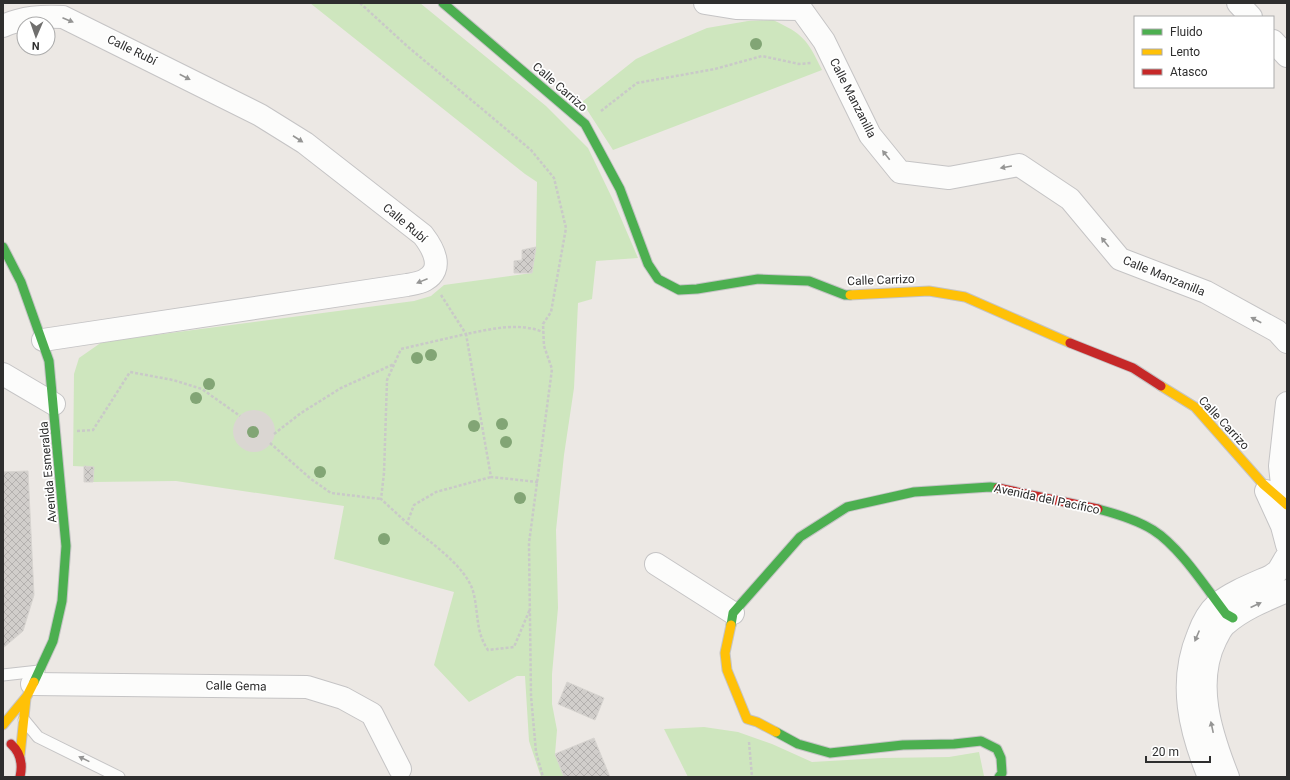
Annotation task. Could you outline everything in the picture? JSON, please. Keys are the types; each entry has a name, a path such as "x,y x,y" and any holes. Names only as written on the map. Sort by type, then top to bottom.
{"street":[{"name":"Calle Carrizo","path":"443,3 585,124 620,189 648,264 658,279 679,290 697,289 726,283 758,279 809,281 845,295 929,290 965,297 1097,355 1133,368 1195,407 1263,484 1286,504"},
{"name":"Calle Manzanilla","path":"705,3 736,8 801,9 824,41 870,135 900,172 949,178 1019,165 1070,199 1120,259 1206,292 1277,331 1287,342"},
{"path":"1238,3 1250,16"},
{"name":"Calle Rubí","path":"3,26 18,19 41,16 63,17 260,115 305,144 423,235 431,246 437,259 434,273 429,277"},
{"path":"1274,42 1287,56"},
{"name":"Avenida Esmeralda","path":"3,247 21,282 43,340 49,362 57,432 66,546 62,600 53,641 33,684 23,718 20,755 21,774"},
{"path":"43,340 407,285 425,281 429,277"},
{"path":"3,374 54,404"},
{"path":"1286,504 1280,466 1281,443 1287,403"},
{"path":"1243,462 1254,465 1270,461 1281,443"},
{"path":"1228,777 1215,744 1208,708 1205,681 1207,664 1211,648 1224,625 1225,611 1278,571 1287,554 1282,526 1263,484"},
{"name":"Avenida del Pacífico","path":"747,719 739,701 727,665 725,653 733,613 748,594 800,537 847,506 914,492 990,487 1087,505 1128,518 1153,530 1172,544 1225,611"},
{"path":"656,564 733,613"},
{"path":"1209,777 1198,751 1190,725 1187,697 1193,647 1208,614 1245,610 1287,591"},
{"name":"Avenida Esmeralda","path":"3,725 33,684"},
{"name":"Calle Gema","path":"33,684 307,687 343,698 372,714 400,769"},
{"path":"747,719 757,722 798,744 830,753 903,745 954,744 981,741 997,749 1001,758 1002,773 999,777"},
{"path":"3,739 15,747 20,755"},
{"path":"21,774 31,777"}],"lane":[{"path":"3,675 33,684"},
{"path":"23,718 38,737 119,777"}],"path":[{"path":"360,3 407,46 531,150 554,178 566,228 551,312 543,324 544,346 552,369 529,543 531,696 536,752 543,777"},
{"path":"612,102 637,83 714,69 762,56 799,64 834,60"},
{"path":"429,277 466,334 490,478"},
{"path":"381,499 384,473 387,380 400,349 466,334 514,326 532,328 543,332"},
{"path":"274,434 301,413 341,388 394,364"},
{"path":"57,432 93,430 130,372 173,380 202,389 240,416"},
{"path":"270,443 312,479 332,493 381,499 464,573 473,591 480,639 488,650 514,647 530,607"},
{"path":"407,523 414,505 436,492 490,478 538,482"},
{"path":"747,719 752,777"}],"green space":[{"path":"310,3 420,3 546,106 588,148 614,202 638,258 596,261 592,299 578,303 574,388 564,455 556,530 558,608 552,674 552,704 557,730 555,754 564,777 541,777 529,741 525,676 517,676 469,702 434,665 454,592 334,559 344,506 176,481 93,482 93,467 73,466 74,374 79,358 102,342 414,301 431,296 444,285 532,273 536,247 537,182"},
{"path":"773,20 791,29 808,44 822,70 613,150 582,102 636,59 662,47 707,28 748,21"},
{"path":"704,727 738,732 772,744 812,762 882,758 949,757 979,752 984,776 688,777 664,729"}],"shaded area":[{"path":"254,410 269,416 275,431 269,446 254,452 239,446 233,431 239,416"}],"building":[{"path":"536,247 532,273 514,273 514,261 522,260 522,250"},
{"path":"84,466 94,467 93,482 84,482"},
{"path":"28,471 34,595 23,631 3,648 3,472"},
{"path":"567,682 604,698 595,720 558,704"},
{"path":"594,738 610,777 564,777 555,754"}],"traffic: fast":[{"path":"443,3 585,124 620,189 648,264 658,279 679,290 697,289 758,279 809,281 845,295 850,295"},
{"path":"3,247 21,282 49,361 66,546 62,601 53,641 34,682"},
{"path":"731,625 733,613 800,537 847,507 914,492 990,487 998,488"},
{"path":"1098,509 1134,520 1163,537 1183,557 1226,614 1233,618"},
{"path":"776,732 798,744 830,753 903,745 954,744 981,741 997,749 1001,758 1002,773 999,777"}],"traffic: slow":[{"path":"850,295 929,291 965,297 1070,343"},
{"path":"1161,386 1195,407 1263,484 1287,505"},
{"path":"731,625 725,653 727,670 747,719 757,722 776,732"},
{"path":"3,725 27,696 34,682"},
{"path":"20,755 26,698"}],"traffic: jam":[{"path":"1070,343 1133,368 1161,386"},
{"path":"998,488 1098,509"},
{"path":"11,744 19,755 21,768 20,777"}]}
